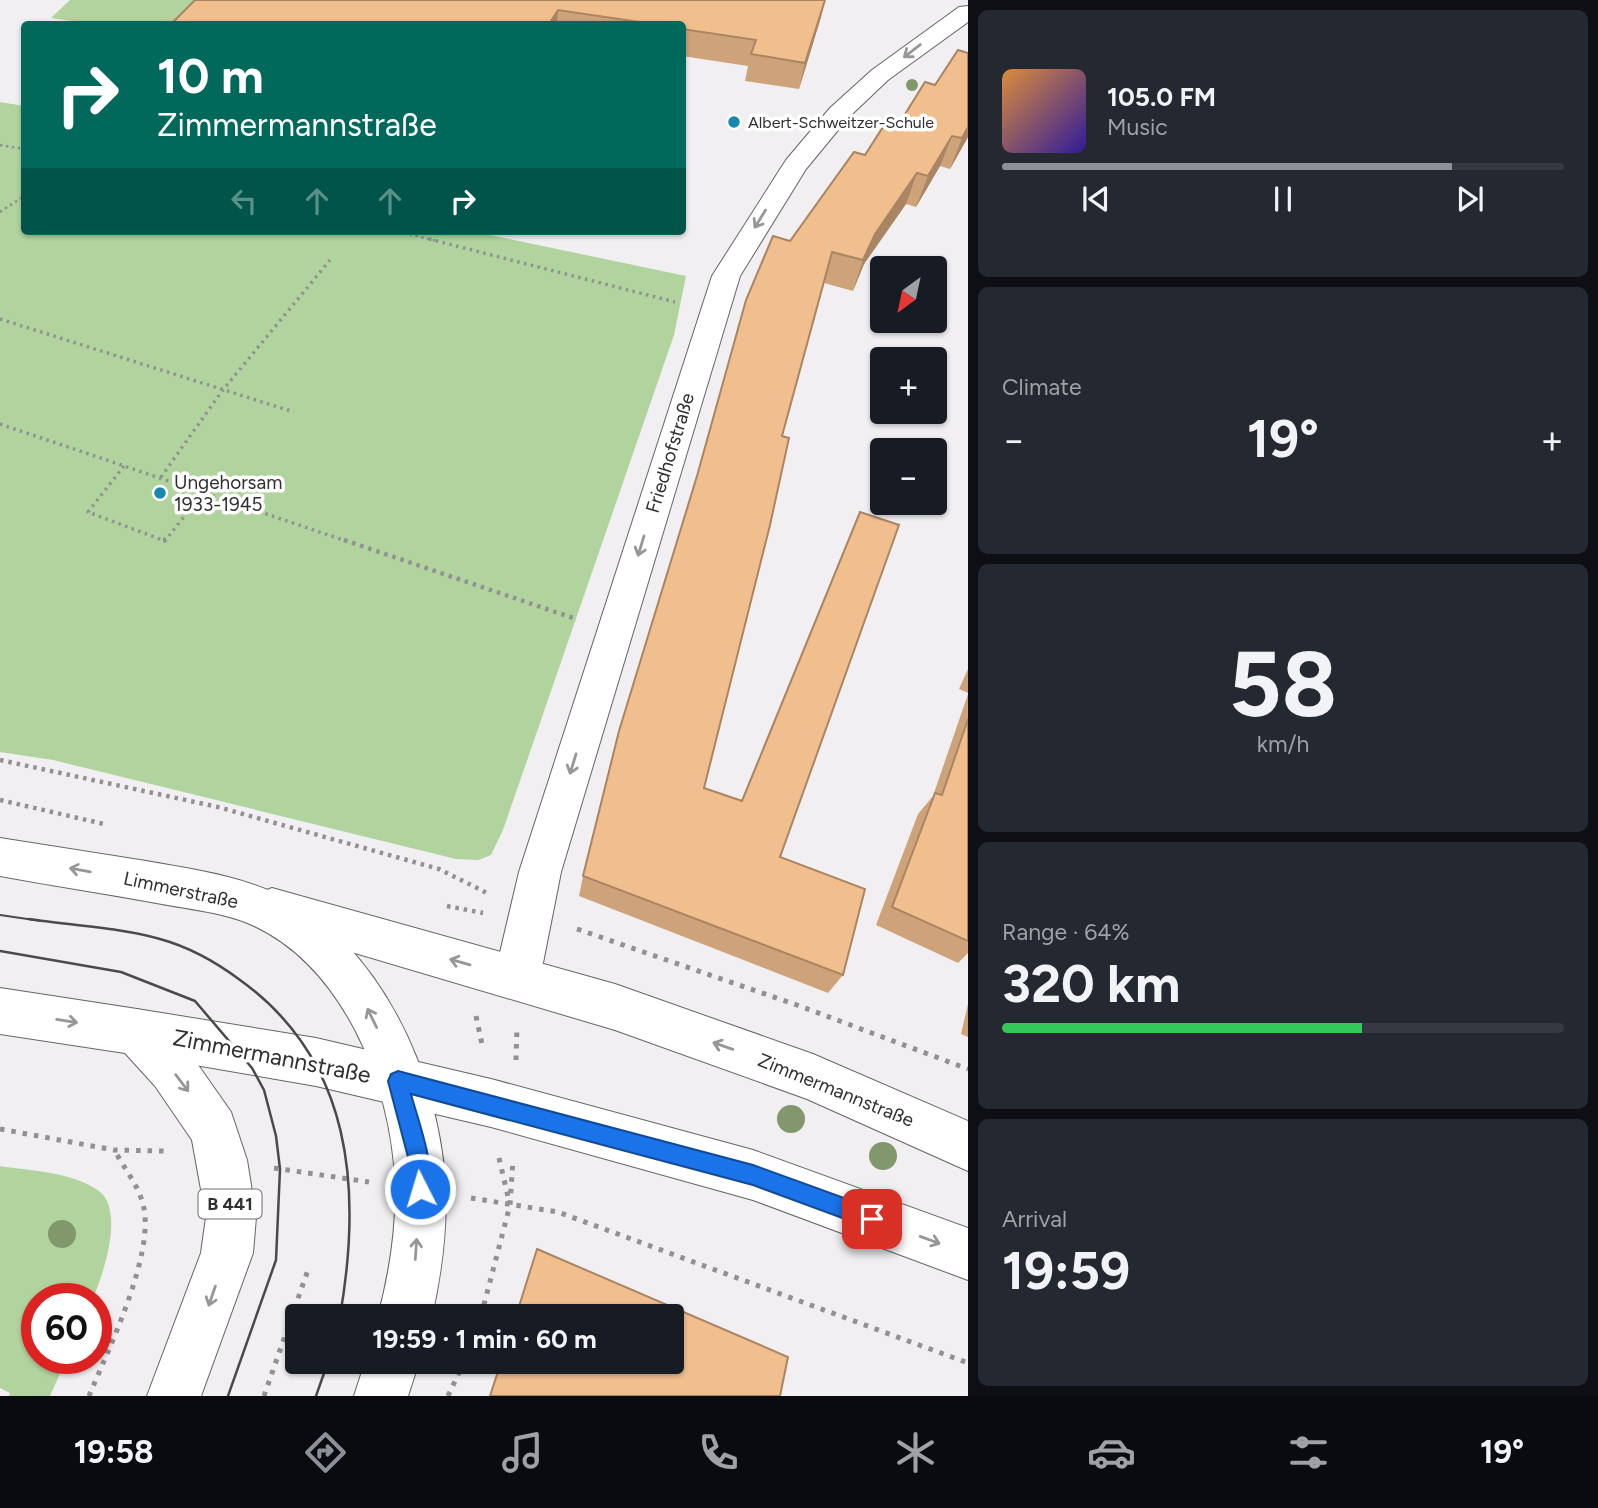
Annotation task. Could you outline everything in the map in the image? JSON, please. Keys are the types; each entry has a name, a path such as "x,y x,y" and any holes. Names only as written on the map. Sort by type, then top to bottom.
{"main road":[{"name":"Friedhofstraße","path":"517,978 529,914 726,275 794,166 839,113 880,75 961,9"},
{"name":"Limmerstraße","path":"0,857 219,894 265,910 307,934 342,969 369,1010 398,1081 418,1157 420,1189 414,1284 408,1304"},
{"name":"Zimmermannstraße","path":"219,894 615,1007 813,1078 968,1146"},
{"path":"0,1011 137,1032"},
{"name":"Zimmermannstraße","path":"137,1032 316,1062 398,1081 753,1175 968,1254"},
{"name":"B 441","path":"137,1032 197,1102 214,1129 231,1217 227,1253 174,1396"},
{"path":"381,1396 388,1374"}],"path":[{"path":"0,145 21,148"},
{"path":"0,212 21,198"},
{"path":"414,235 713,312"},
{"path":"160,477 222,391 330,260"},
{"path":"0,319 294,412"},
{"path":"0,424 615,631"},
{"path":"124,466 88,512 165,541 203,492"},
{"path":"0,760 218,807 439,869 529,914 785,1000 968,1069"},
{"path":"0,1129 114,1150 167,1151 558,1212 968,1363"},
{"path":"89,1396 131,1294 142,1239 144,1206 114,1150"},
{"path":"484,1304 510,1205"},
{"path":"264,1396 309,1266"},
{"path":"448,1396 458,1374"}],"green space":[{"path":"70,0 207,0 186,21 72,21 51,18"},
{"path":"0,102 21,106 21,235 490,235 686,276 674,335 503,830 491,855 478,860 456,859 53,760 0,752"},
{"path":"0,1166 51,1173 89,1185 107,1200 111,1228 110,1243 99,1283 21,1283 21,1374 60,1374 50,1396 9,1396 10,1393 0,1388"}],"building":[{"path":"195,0 825,0 805,63 751,54 756,40 686,30 686,21 633,21 558,10 551,21 174,21"},
{"path":"958,50 968,53 968,127 962,138 952,136 928,176 917,173 875,234 863,260 832,252 782,436 789,438 770,525 704,788 742,801 860,512 899,525 780,857 865,889 843,975 583,876 619,731 697,476 746,300 773,236 790,241 854,152 865,155 890,116 902,119 925,82 935,85"},
{"path":"968,719 968,941 892,907 935,793 942,795"},
{"path":"537,1249 665,1304 520,1304"},
{"path":"684,1312 788,1357 780,1396 490,1396 497,1374 684,1374"}],"tram line":[{"path":"0,915 41,921"},
{"path":"29,919 130,932 171,942 212,961 240,980 278,1013 306,1049 327,1089 341,1131 348,1176 350,1222 342,1304"},
{"path":"0,951 121,972 195,1001 252,1068 264,1090 276,1136 280,1169 276,1260 228,1396"},
{"path":"316,1396 324,1374"}],"place":[{"name":"Albert-Schweitzer-Schule","path":"734,122"},
{"name":"Ungehorsam 1933-1945","path":"160,493"}],"route":[{"path":"420,1189 418,1157 398,1081 491,1103 753,1175 872,1219"}]}
